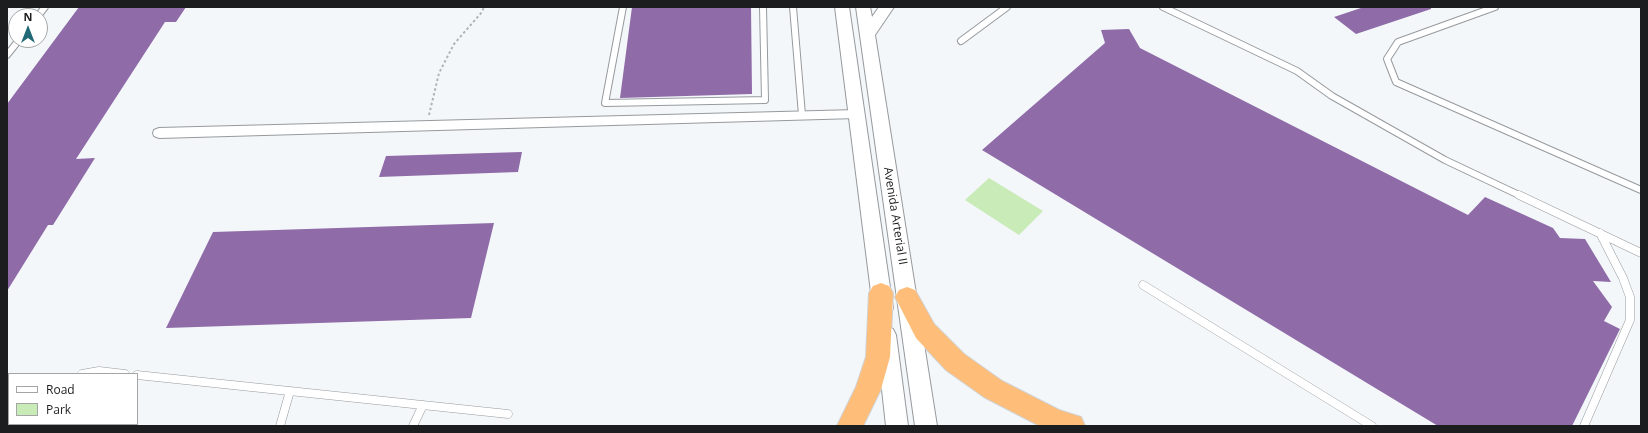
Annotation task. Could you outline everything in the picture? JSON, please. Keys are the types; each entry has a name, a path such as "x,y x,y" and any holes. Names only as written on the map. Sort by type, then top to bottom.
{"highway":[{"path":"850,426 868,389 878,357 881,293"},
{"path":"907,297 925,331 955,362 993,389 1052,419 1072,426"}],"street":[{"name":"Avenida Arterial II","path":"842,7 881,293 897,426"},
{"name":"Avenida Arterial II","path":"863,7 926,426"},
{"path":"868,34 887,7"},
{"path":"159,133 857,114"}],"lane":[{"path":"623,7 605,103 765,100 763,7"},
{"path":"793,7 802,115"},
{"path":"961,41 1007,7"},
{"path":"1163,7 1297,71 1332,96 1445,160 1641,253"},
{"path":"1495,7 1398,42 1387,59 1396,82 1641,190"},
{"path":"1584,426 1630,320 1630,296 1623,278 1600,233"},
{"path":"1143,284 1372,426"},
{"path":"88,373 99,371 116,373"},
{"path":"138,375 508,414"},
{"path":"280,426 290,391"},
{"path":"413,426 423,405"}],"path":[{"path":"426,126 439,73 454,44 482,12 484,7"}],"green space":[{"path":"989,178 1043,211 1019,235 965,200"}],"building":[{"path":"79,7 186,7 176,22 165,22 76,159 95,158 53,225 48,225 7,291 7,104"},
{"path":"632,7 751,7 752,94 620,98"},
{"path":"1364,7 1431,7 1431,9 1356,34 1334,17"},
{"path":"1129,29 1140,48 1468,215 1485,197 1553,228 1560,238 1585,239 1611,282 1593,281 1612,307 1604,321 1620,329 1572,426 1438,426 982,150 1105,43 1101,30"},
{"path":"522,152 518,172 379,177 386,156"},
{"path":"494,223 471,318 166,328 213,232"}]}
